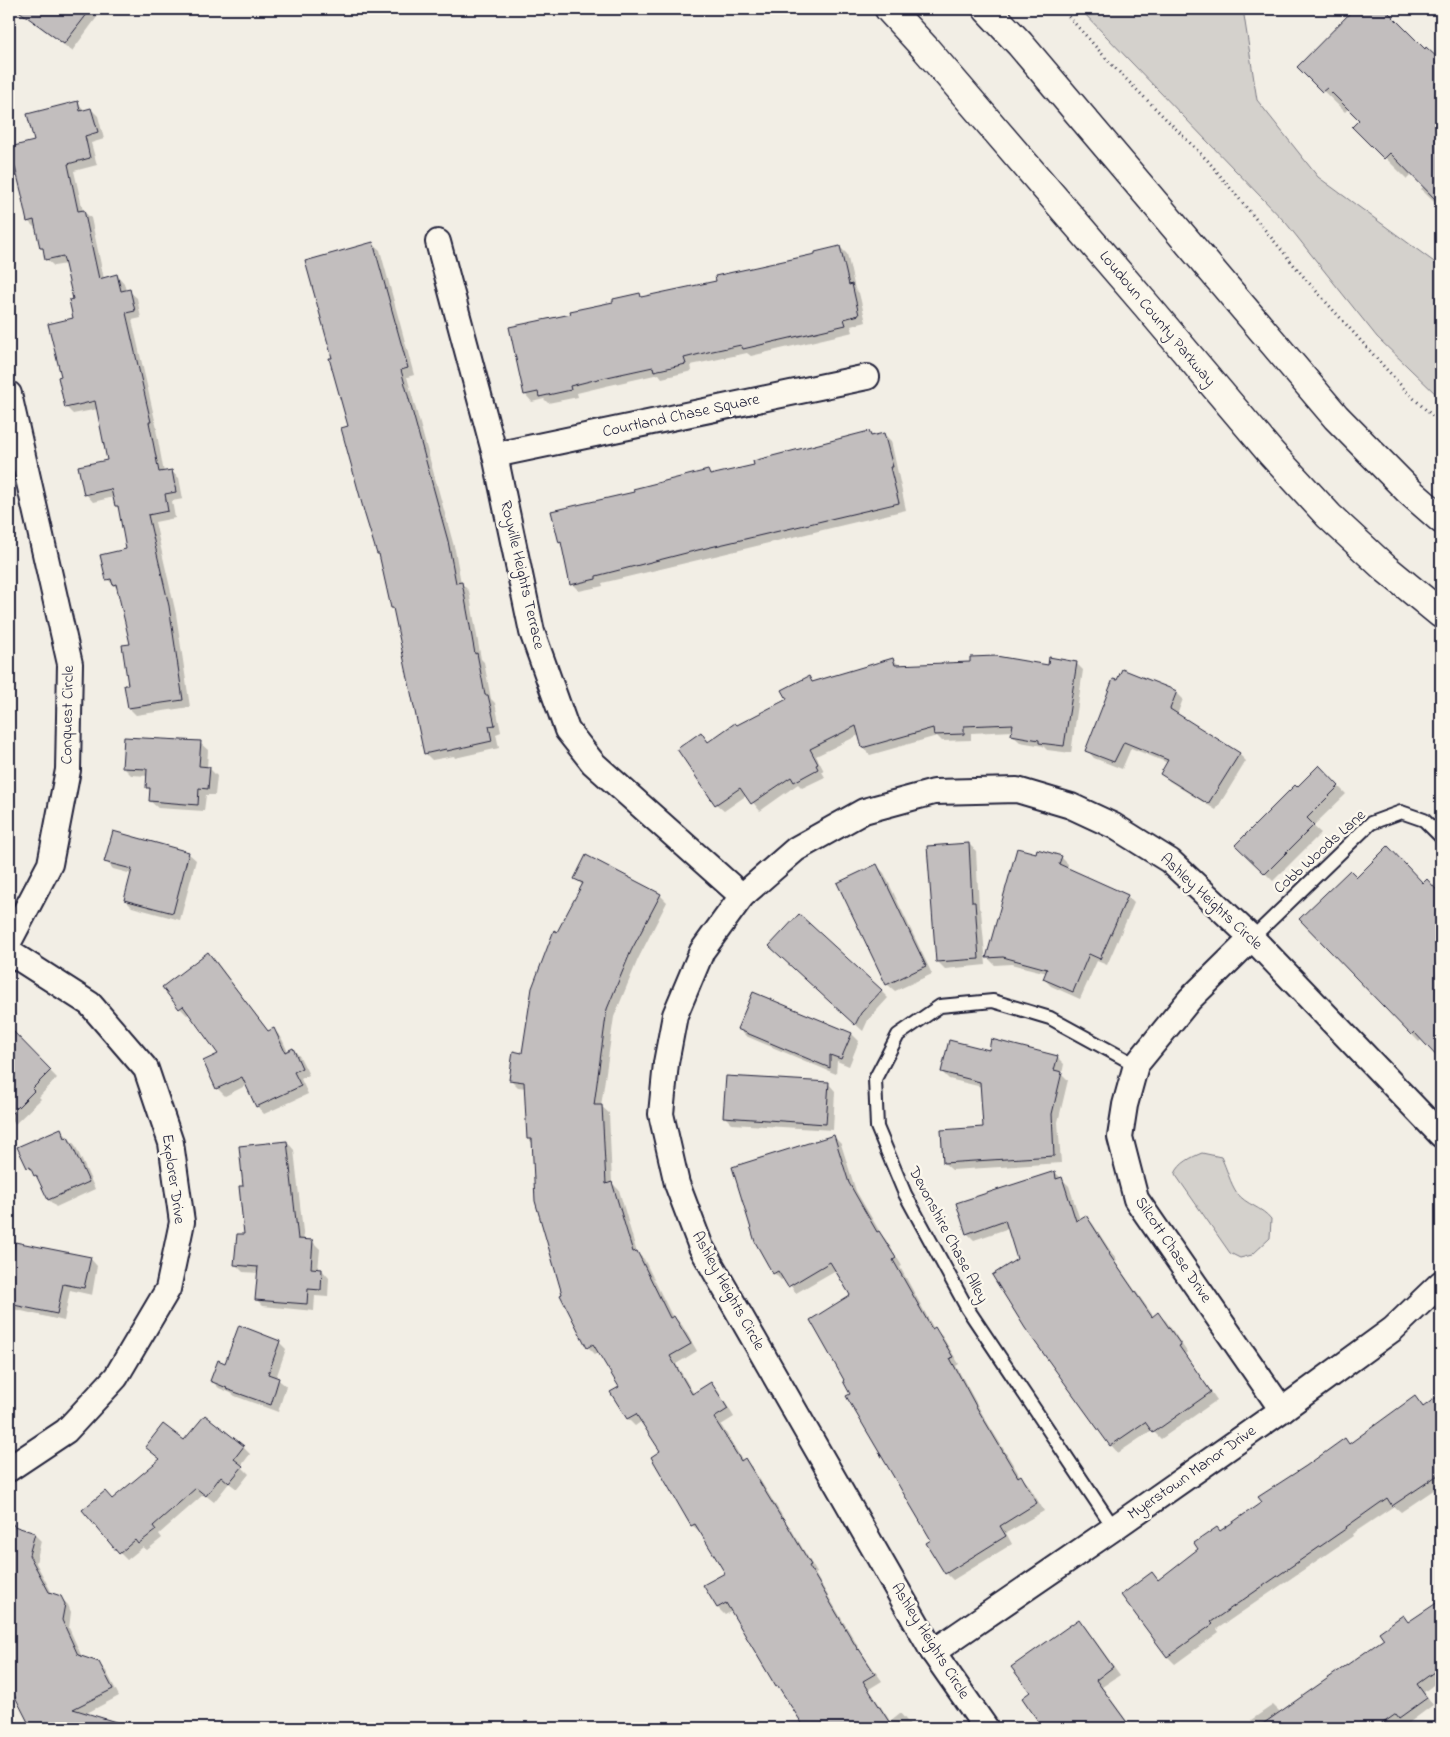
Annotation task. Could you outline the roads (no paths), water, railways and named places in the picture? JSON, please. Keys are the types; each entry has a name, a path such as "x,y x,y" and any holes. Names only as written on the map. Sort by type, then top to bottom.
{"main road":[{"name":"Loudoun County Parkway","path":"889,9 925,48 1271,453 1329,516 1385,568 1441,614"},
{"path":"987,9 1052,82 1336,417 1409,491 1441,519"}],"street":[{"name":"Royville Heights Terrace","path":"438,242 495,455 532,632 568,730 593,763 742,896"},
{"name":"Courtland Chase Square","path":"495,455 868,376"},
{"name":"Conquest Circle","path":"9,394 70,664 68,770 50,864 9,942"},
{"name":"Ashley Heights Circle","path":"986,1728 933,1652 701,1247 676,1184 661,1114 666,1063 675,1015 702,951 742,896 796,850 864,811 934,792 1017,790 1071,806 1114,826 1170,861 1252,938 1441,1135"},
{"name":"Silcott Chase Drive","path":"1252,938 1190,999 1136,1065 1125,1105 1120,1137 1136,1199 1282,1410"},
{"name":"Explorer Drive","path":"9,952 90,1004 146,1069 171,1143 182,1222 168,1289 116,1377 66,1432 9,1469"},
{"name":"Myerstown Manor Drive","path":"933,1652 1282,1410 1393,1329 1441,1283"}],"lane":[{"name":"Cobb Woods Lane","path":"1252,938 1371,823 1401,812 1424,820 1441,838"},
{"name":"Devonshire Chase Alley","path":"1114,1528 968,1308 905,1194 877,1127 875,1079 898,1035 940,1006 993,1001 1050,1018 1136,1065"}]}
